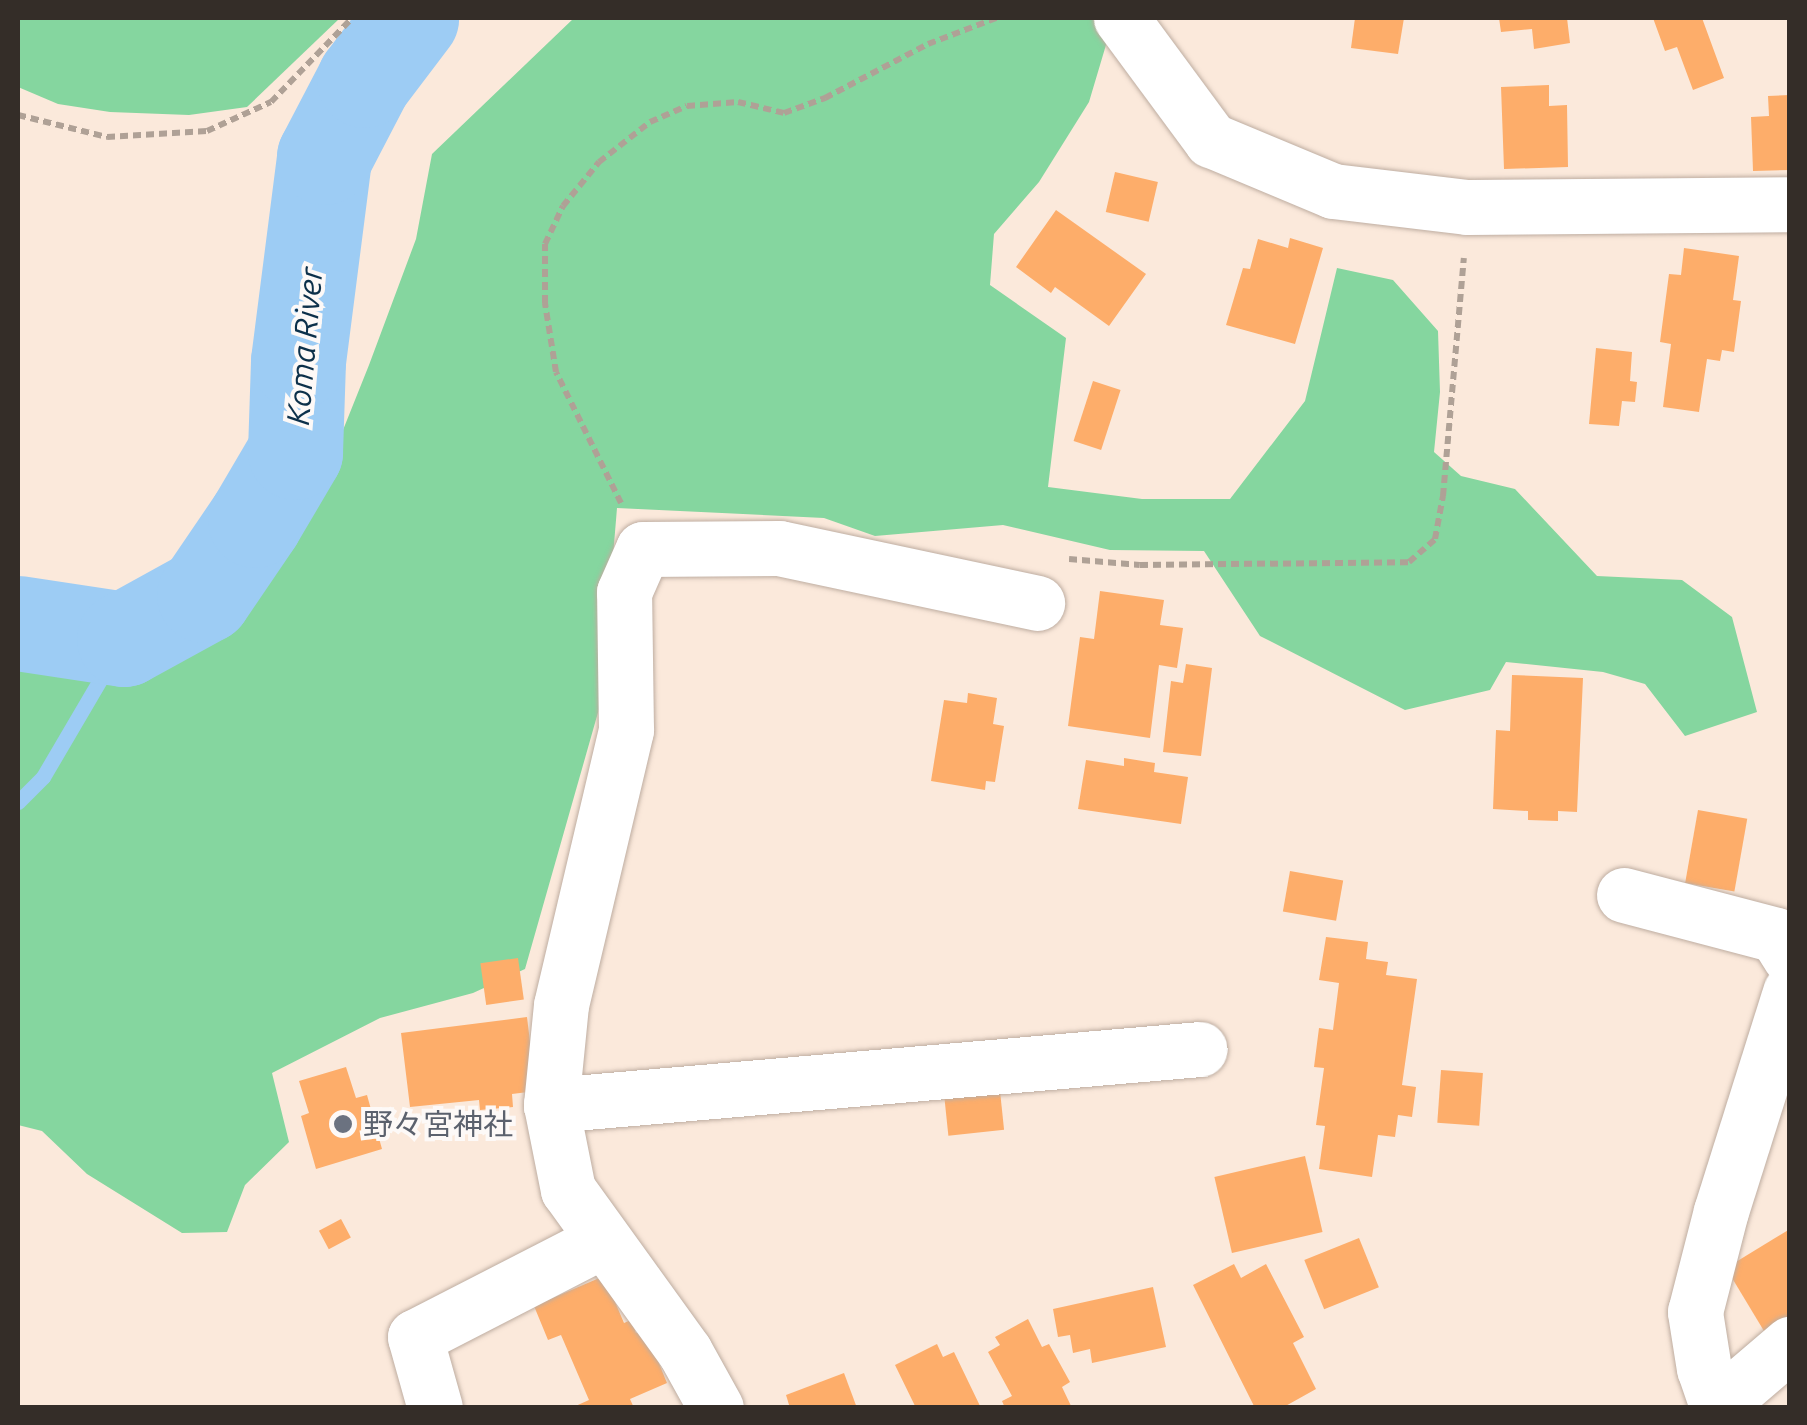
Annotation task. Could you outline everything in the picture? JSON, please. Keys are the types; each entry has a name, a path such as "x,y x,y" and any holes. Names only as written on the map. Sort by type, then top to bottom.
{"street":[{"path":"1121,18 1211,140 1333,191 1466,207 1790,204"},
{"path":"716,1408 685,1352 568,1190 550,1104 562,1005 626,730 624,592 643,549 778,548 1052,581"},
{"path":"1624,895 1776,936 1790,957"},
{"path":"1790,992 1721,1210 1695,1312 1704,1369 1716,1407 1790,1344"},
{"path":"550,1104 1200,1050"},
{"path":"435,1408 415,1337 604,1240"}],"path":[{"path":"18,114 107,137 207,131 270,102 352,18"},
{"path":"643,549 556,372 545,303 545,244 563,206 599,162 650,122 687,106 738,102 784,112 825,98 928,44 996,18"},
{"path":"1052,581 1140,565 1409,562 1436,539 1458,360 1466,207"}],"green space":[{"path":"18,18 340,18 247,107 189,115 110,112 58,104 18,87"},
{"path":"574,18 1114,18 1089,102 1039,182 994,234 990,285 1066,338 1048,487 1142,499 1230,499 1305,401 1337,268 1393,280 1438,331 1440,392 1434,452 1461,476 1515,489 1597,576 1682,580 1732,617 1757,712 1685,736 1645,684 1603,672 1506,662 1490,690 1405,710 1260,636 1204,551 1110,550 1003,525 875,536 824,518 617,508 601,702 525,969 473,993 380,1018 272,1073 289,1142 245,1185 227,1232 182,1233 87,1174 42,1131 18,1125 18,653 151,651 219,618 276,570 323,480 369,365 416,239 432,154"}],"building":[{"path":"1355,18 1404,18 1398,54 1351,48"},
{"path":"1499,18 1567,18 1570,43 1534,49 1532,29 1501,32"},
{"path":"1653,18 1702,18 1724,78 1693,90 1677,47 1665,51"},
{"path":"1549,85 1549,106 1567,105 1568,167 1504,169 1501,87"},
{"path":"1790,95 1790,170 1753,171 1751,117 1769,116 1768,96"},
{"path":"1115,172 1158,182 1149,222 1106,212"},
{"path":"1056,210 1146,274 1109,326 1055,287 1051,293 1016,267"},
{"path":"1290,238 1323,248 1295,344 1226,325 1243,268 1250,269 1258,239 1288,248"},
{"path":"1684,248 1739,256 1733,300 1741,301 1734,352 1722,350 1720,361 1707,359 1699,412 1663,407 1671,344 1660,342 1669,274 1681,275"},
{"path":"1596,348 1632,352 1630,381 1637,382 1635,402 1622,401 1619,426 1589,424"},
{"path":"1093,381 1121,390 1101,450 1074,441"},
{"path":"1100,591 1164,600 1160,625 1183,628 1177,668 1159,665 1150,738 1068,726 1080,637 1094,639"},
{"path":"1186,664 1212,668 1201,756 1163,752 1171,681 1183,683"},
{"path":"1512,675 1583,678 1577,812 1558,811 1558,821 1528,820 1528,811 1493,809 1496,730 1510,731"},
{"path":"968,693 997,698 993,724 1004,726 995,782 986,781 985,790 931,781 944,700 967,703"},
{"path":"1124,758 1155,763 1154,772 1188,777 1181,824 1078,809 1086,760 1124,766"},
{"path":"1698,810 1747,819 1734,892 1685,883"},
{"path":"1290,871 1343,880 1336,921 1283,911"},
{"path":"1326,937 1368,942 1366,959 1388,962 1386,975 1417,979 1402,1085 1416,1087 1412,1117 1398,1115 1395,1137 1378,1135 1372,1177 1319,1169 1325,1126 1316,1125 1324,1068 1314,1067 1319,1028 1333,1030 1339,983 1319,980"},
{"path":"518,958 524,1000 486,1005 480,963"},
{"path":"527,1017 536,1091 512,1094 513,1107 480,1110 479,1100 410,1107 401,1033"},
{"path":"346,1067 356,1098 367,1095 382,1149 316,1169 301,1116 309,1113 299,1081"},
{"path":"1441,1070 1483,1073 1479,1126 1437,1123"},
{"path":"1000,1091 1004,1130 948,1136 944,1097"},
{"path":"1305,1156 1323,1232 1232,1253 1214,1177"},
{"path":"341,1219 351,1238 329,1249 319,1231"},
{"path":"1790,1229 1790,1322 1767,1336 1726,1268"},
{"path":"1359,1238 1379,1287 1324,1309 1304,1260"},
{"path":"1234,1264 1241,1278 1266,1264 1304,1337 1293,1343 1316,1389 1282,1408 1255,1408 1193,1285"},
{"path":"604,1276 624,1323 631,1320 636,1333 645,1329 667,1383 630,1399 634,1408 571,1408 589,1400 561,1335 548,1340 534,1306"},
{"path":"1153,1287 1166,1347 1092,1363 1090,1349 1073,1353 1070,1335 1058,1337 1053,1309"},
{"path":"1028,1319 1042,1347 1049,1344 1070,1382 1062,1387 1072,1408 1005,1408 1002,1401 1012,1396 988,1352 1000,1345 995,1337"},
{"path":"937,1344 943,1357 954,1352 981,1408 916,1408 895,1365"},
{"path":"844,1373 857,1408 790,1408 786,1395"}],"waterway":[{"name":"Koma River","path":"18,623 124,639 204,595 255,520 295,452 298,361 324,157 364,80 411,18"},
{"path":"18,802 43,777 124,639"}],"place":[{"name":"野々宮神社","path":"343,1124"}]}
